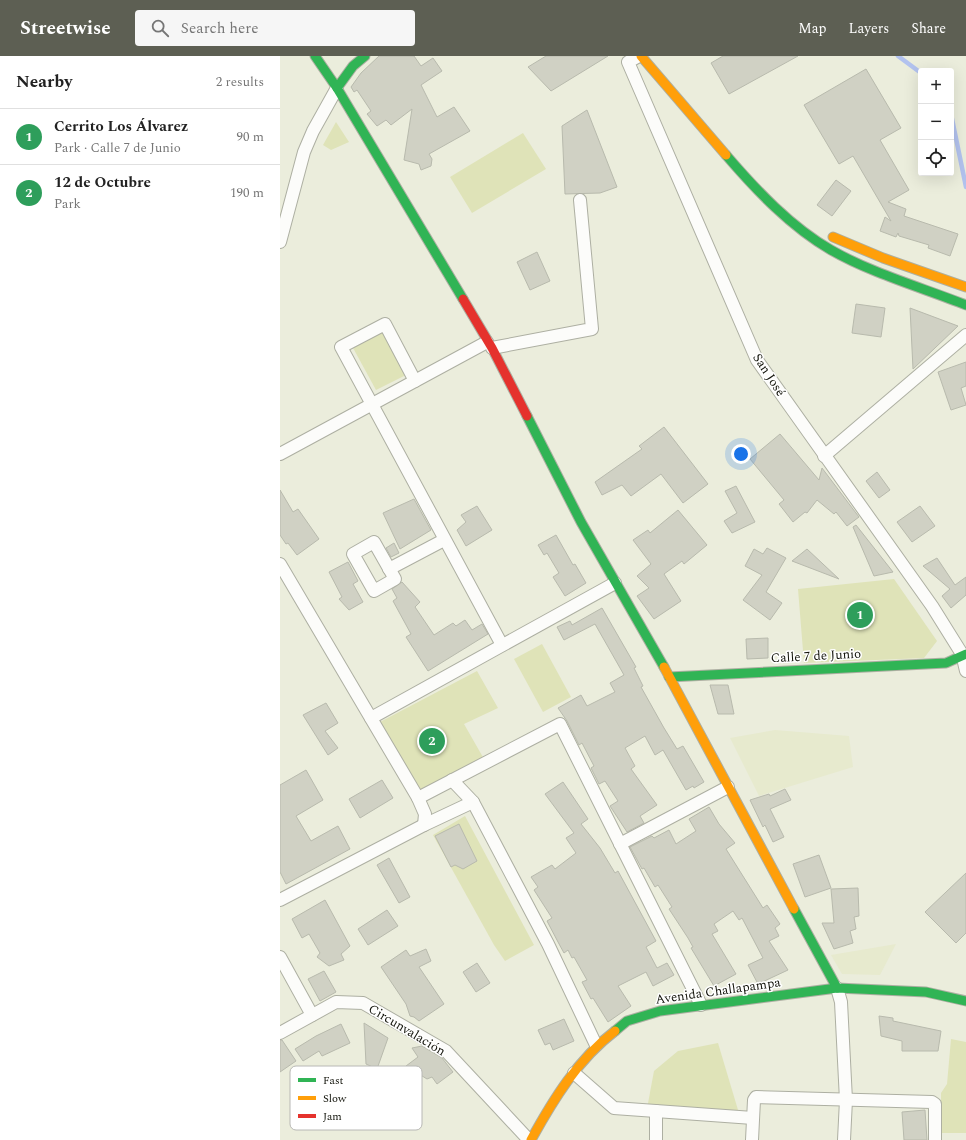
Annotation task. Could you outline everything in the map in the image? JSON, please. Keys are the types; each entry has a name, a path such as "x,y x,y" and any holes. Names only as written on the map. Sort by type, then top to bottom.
{"street":[{"path":"315,56 337,88 489,345 581,522 669,676 764,857 831,974 841,1002 846,1100 844,1140"},
{"path":"280,242 304,152 316,125 337,88 353,66 365,56"},
{"path":"640,56 744,176 769,201 810,236 831,250 855,262 966,305"},
{"name":"San José","path":"640,56 628,62 757,360 932,606 964,654 966,671"},
{"path":"280,454 415,381 489,345 592,329 580,200"},
{"path":"825,231 849,245 966,287"},
{"path":"415,381 385,324 341,347 502,645"},
{"path":"824,456 966,335"},
{"path":"389,569 444,540"},
{"path":"280,564 418,798 425,814 424,825"},
{"path":"371,718 615,583"},
{"name":"Calle 7 de Junio","path":"669,676 946,663 964,654"},
{"path":"418,798 560,724 701,1005"},
{"path":"452,780 473,802 548,944 596,1045"},
{"path":"620,844 728,787"},
{"path":"280,900 424,825 473,802"},
{"path":"280,956 312,1015"},
{"name":"Avenida Challapampa","path":"530,1140 550,1106 574,1072 596,1045 627,1021 660,1011 837,988 926,992 966,1001"},
{"name":"Circunvalación","path":"280,1033 336,1002 363,1003 446,1051 530,1140"},
{"path":"574,1072 614,1108 753,1118"},
{"path":"752,1140 754,1099 756,1097 934,1102 935,1140"},
{"path":"656,1111 656,1140"}],"shaded area":[{"path":"336,122 349,142 331,150 323,145"},
{"path":"523,133 546,169 472,213 450,177"},
{"path":"383,330 406,375 376,390 352,346"},
{"path":"894,579 937,641 924,658 804,663 798,589"},
{"path":"542,644 571,697 543,712 514,659"},
{"path":"477,671 498,708 464,724 484,759 422,791 417,788 380,722"},
{"path":"775,730 849,736 853,767 759,796 730,738"},
{"path":"465,816 534,945 505,961 494,945 433,835"},
{"path":"896,944 880,975 842,974 831,955"},
{"path":"951,1039 966,1042 966,1133 941,1133 941,1093 947,1084"},
{"path":"718,1043 741,1120 646,1114 654,1071 678,1051"}],"building":[{"path":"379,56 414,56 421,66 433,58 442,71 421,85 437,117 454,107 470,131 429,154 432,159 431,166 421,170 419,164 404,160 412,109 391,125 386,120 377,126 367,114 371,111 357,90 354,92 351,87 361,73"},
{"path":"546,56 608,56 551,91 528,67"},
{"path":"723,56 798,56 729,94 711,63"},
{"path":"866,69 901,128 880,140 909,190 888,202 906,209 904,216 958,234 950,256 928,248 929,245 899,236 898,233 896,237 880,231 885,217 891,221 853,156 839,164 804,105"},
{"path":"587,110 617,187 600,193 565,194 562,126"},
{"path":"836,180 851,191 832,216 817,205"},
{"path":"537,252 550,281 530,290 517,262"},
{"path":"856,304 885,308 881,337 852,333"},
{"path":"910,308 958,326 913,369"},
{"path":"966,362 966,386 961,388 966,405 951,410 938,372"},
{"path":"664,427 708,484 683,503 661,474 631,496 622,485 602,495 595,482 642,449 639,446"},
{"path":"780,434 819,480 822,468 859,517 847,526 836,512 834,514 817,500 807,513 805,512 793,522 779,504 784,500 750,459"},
{"path":"877,472 890,490 879,498 866,481"},
{"path":"736,486 755,522 732,533 724,521 737,513 725,491"},
{"path":"280,490 293,512 298,509 319,539 297,555 288,543 286,544 280,535"},
{"path":"414,499 431,530 400,549 383,513"},
{"path":"477,506 492,530 466,546 457,530 466,522 461,515"},
{"path":"920,506 935,526 912,542 897,522"},
{"path":"678,510 707,545 684,564 682,561 664,574 681,601 654,619 637,596 649,588 637,576 651,564 633,540 648,530 650,533"},
{"path":"856,525 893,572 874,576 853,527"},
{"path":"556,535 573,565 575,564 586,583 565,596 553,577 559,573 547,553 544,555 538,545"},
{"path":"394,543 399,553 391,557 386,548"},
{"path":"767,548 786,558 766,592 782,603 770,620 743,600 762,575 745,566 754,549 763,554"},
{"path":"807,549 839,579 792,561"},
{"path":"937,558 955,585 966,577 966,595 951,608 942,596 950,589 923,566"},
{"path":"348,562 358,581 353,584 363,602 349,610 339,599 342,597 329,572"},
{"path":"402,582 420,602 415,607 434,635 453,623 456,626 465,620 472,630 482,624 488,634 428,671 406,637 411,634 393,601 397,598 392,589"},
{"path":"602,608 636,667 634,668 643,686 641,687 664,728 677,749 683,746 704,782 694,788 693,786 686,790 663,750 655,755 645,736 625,748 635,766 631,769 657,805 640,816 644,823 627,832 610,806 618,801 605,781 599,784 591,768 594,766 582,743 579,745 567,721 558,708 581,695 587,706 615,692 610,683 624,675 595,624 564,640 557,627 570,621 572,625"},
{"path":"768,638 768,658 747,659 746,639"},
{"path":"710,685 728,685 734,714 718,714"},
{"path":"326,703 338,723 325,731 338,748 328,755 303,715"},
{"path":"306,770 323,800 296,816 311,841 338,826 350,849 286,884 280,872 280,785"},
{"path":"382,780 393,798 360,818 349,799"},
{"path":"563,782 588,819 581,824 600,848 615,873 618,871 656,941 646,947 657,968 667,963 674,975 653,986 646,972 618,986 631,1006 608,1022 593,998 591,999 582,982 587,980 574,957 572,958 568,950 564,953 558,942 547,921 552,918 534,890 538,887 531,877 552,865 555,869 576,853 566,838 574,833 545,794"},
{"path":"785,789 791,800 770,809 784,837 773,842 765,825 763,827 750,800 769,794 770,796"},
{"path":"709,807 719,824 735,843 726,849 763,908 767,905 780,924 775,928 779,936 769,941 788,970 758,984 748,965 763,958 742,918 739,920 733,911 714,924 718,931 712,934 736,974 714,986 691,948 693,947 688,938 669,909 672,907 658,885 655,887 644,868 642,869 630,847 652,836 654,838 669,830 676,844 696,831 689,819"},
{"path":"459,824 477,861 463,869 455,865 451,867 435,836"},
{"path":"819,855 831,888 805,897 793,864"},
{"path":"389,858 410,897 399,903 377,865"},
{"path":"966,873 966,933 956,943 925,912"},
{"path":"858,888 859,916 854,917 856,929 850,931 853,943 834,949 822,923 834,923 831,889"},
{"path":"325,900 350,946 341,954 344,960 329,966 317,957 320,953 309,934 302,938 292,919"},
{"path":"387,910 398,926 368,945 358,929"},
{"path":"426,949 431,961 419,967 444,1004 419,1021 410,1016 406,1004 381,967 406,950 410,956"},
{"path":"477,963 490,983 476,992 463,972"},
{"path":"324,971 336,992 320,1001 308,979"},
{"path":"879,1016 893,1018 893,1021 941,1031 938,1051 902,1051 902,1041 881,1036"},
{"path":"564,1019 574,1041 553,1050 550,1043 545,1045 538,1030"},
{"path":"364,1023 388,1038 378,1066 370,1066 366,1064"},
{"path":"341,1024 350,1043 322,1056 319,1051 303,1061 295,1049 316,1036"},
{"path":"280,1040 282,1040 296,1061 280,1072"},
{"path":"422,1046 442,1058 453,1072 437,1084 432,1077 427,1079 422,1076 422,1066 406,1066 418,1057 412,1048"},
{"path":"925,1110 927,1140 904,1140 902,1112"}],"waterway":[{"path":"898,56 918,71"},
{"path":"954,129 966,187"}],"traffic: fast":[{"path":"315,56 337,88 463,299"},
{"path":"337,88 353,66 365,56"},
{"path":"726,155 775,207 816,241 863,266 966,305"},
{"path":"527,416 581,522 664,667"},
{"path":"669,677 946,663 966,654"},
{"path":"794,909 837,988"},
{"path":"615,1031 627,1021 660,1011 837,988 926,992 966,1001"}],"traffic: slow":[{"path":"641,56 726,155"},
{"path":"833,237 883,258 966,287"},
{"path":"664,667 794,909"},
{"path":"531,1140 557,1095 567,1081 589,1054 615,1031"}],"traffic: jam":[{"path":"463,299 492,348 527,416"}],"place":[{"name":"Cerrito Los Álvarez","path":"860,615"},
{"name":"12 de Octubre","path":"432,741"}]}
